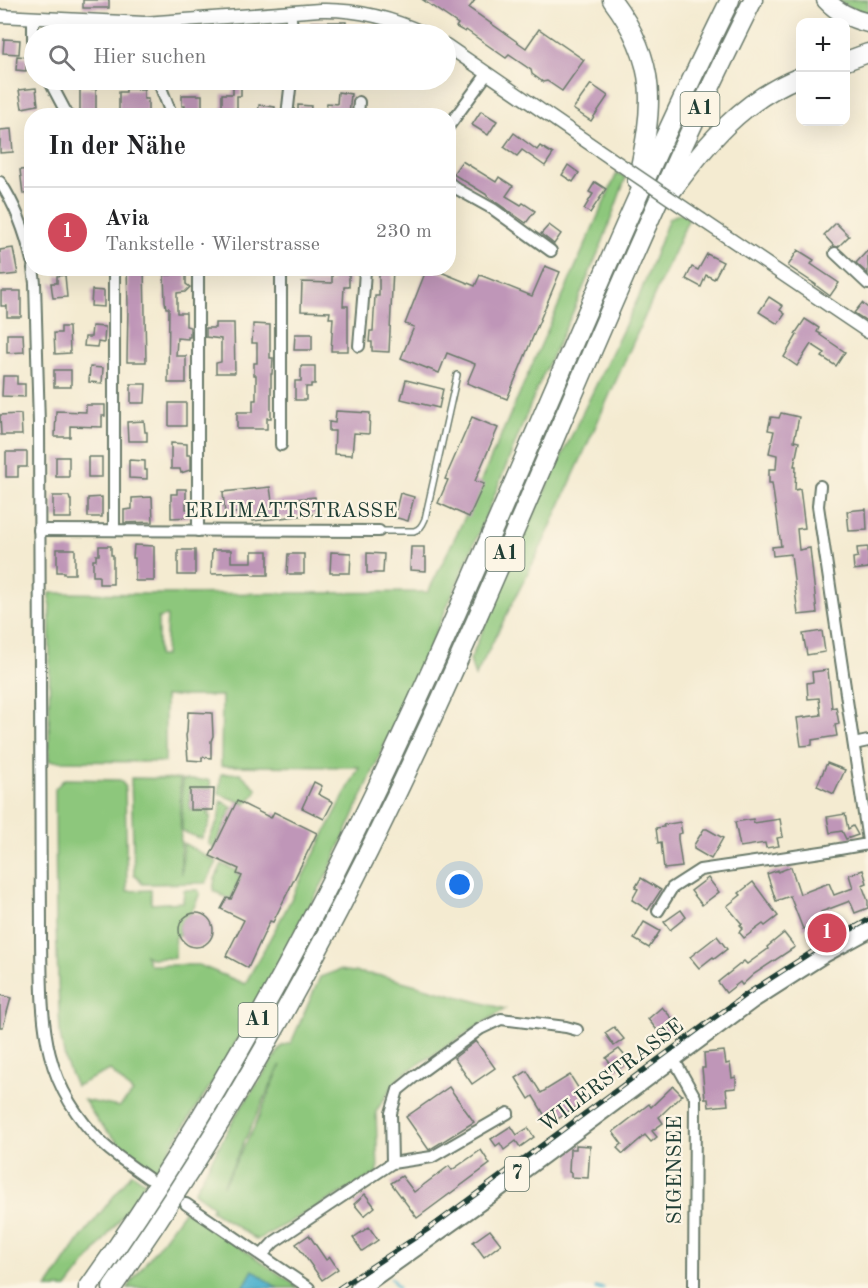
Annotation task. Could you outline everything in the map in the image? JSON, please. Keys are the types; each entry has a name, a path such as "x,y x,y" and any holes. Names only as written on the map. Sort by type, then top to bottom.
{"highway":[{"name":"A1","path":"612,0 627,21 638,43 646,69 650,94 648,131 630,215"},
{"name":"A1","path":"88,1288 163,1179 207,1107 268,1001 329,886 424,686 630,215 730,0"},
{"name":"A1","path":"112,1288 193,1167 244,1084 309,969 358,874 453,673 650,220 753,0"},
{"path":"826,0 848,17 868,23"},
{"path":"850,60 868,53"},
{"name":"A1","path":"650,220 725,125 763,96 796,80"}],"main road":[{"name":"WILERSTRASSE","path":"359,1288 489,1196 752,1000 824,954 868,930"}],"street":[{"path":"178,24 217,18 343,10 366,13 404,24"},
{"path":"290,12 292,24"},
{"path":"0,16 94,24"},
{"path":"33,18 33,24"},
{"path":"456,52 868,332"},
{"path":"456,116 487,74"},
{"path":"54,90 64,108"},
{"path":"162,90 169,108"},
{"path":"288,108 290,90"},
{"path":"359,102 359,108"},
{"path":"0,182 24,233"},
{"path":"456,188 493,210 552,251"},
{"path":"835,253 868,284"},
{"path":"34,276 39,425 42,1006 46,1041 59,1082 79,1116 106,1146 148,1178"},
{"path":"114,276 114,530"},
{"path":"198,276 198,531"},
{"path":"281,276 282,445"},
{"path":"359,346 364,276"},
{"path":"658,910 672,888 699,870 828,851 868,842 818,506 820,486"},
{"name":"ERLIMATTSTRASSE","path":"39,530 379,531"},
{"path":"854,744 868,741"},
{"path":"392,1163 391,1113 398,1090 480,1029 501,1020 577,1030"},
{"name":"SIGENSEE","path":"673,1058 695,1098 694,1288"},
{"path":"262,1255 274,1242 392,1163 432,1157 508,1113"},
{"path":"186,1204 309,1288"}],"lane":[{"name":"ERLIMATTSTRASSE","path":"379,531 414,531 422,526 457,375"}],"green space":[{"path":"835,0 868,0 868,16"},
{"path":"617,173 626,177 603,241 538,386 489,509 412,688 328,873 223,1066 155,1172 124,1148 99,1123 84,1100 119,1107 133,1093 110,1070 76,1086 66,1063 60,1035 55,789 64,779 120,780 125,786 127,891 151,890 151,904 183,902 184,890 198,890 200,893 191,913 181,923 179,936 175,937 175,958 150,958 145,955 150,965 199,965 245,984 359,767 221,766 222,696 165,696 165,762 49,761 50,593 428,592 464,519","holes":["167,616 165,656 158,656 158,618"]},
{"path":"681,213 689,218 544,541 475,677 470,660 525,532 640,294 669,218"},
{"path":"240,773 257,789 246,804 219,794 221,774"},
{"path":"131,778 180,779 181,873 183,843 217,862 206,883 142,884 134,875"},
{"path":"182,780 210,780 211,789 190,790 190,810 210,811 208,827 201,839 182,831"},
{"path":"221,801 232,807 214,848 209,841 218,821"},
{"path":"222,864 237,871 236,874 241,876 230,900 213,890"},
{"path":"339,970 383,976 505,1009 400,1076 376,1111 378,1173 257,1240 211,1210 213,1206 194,1192 235,1117 282,1046 291,1043 320,977","holes":["281,1065 254,1128 223,1186"]},
{"path":"132,1173 145,1182 141,1192 67,1288 47,1288 80,1239"},
{"path":"185,1210 297,1288 277,1288 253,1270 243,1288 127,1288"}],"water":[{"path":"253,1270 277,1288 243,1288"}],"building":[{"path":"83,0 109,0 109,8 83,8"},
{"path":"423,0 475,0 469,8 526,48 539,29 584,60 562,91 547,81 543,82 532,74 531,70 509,55 506,58 466,30 465,32 456,27 458,24"},
{"path":"311,22 346,22 346,24 311,24"},
{"path":"4,39 20,40 19,54 3,53"},
{"path":"17,56 24,57 24,71 16,70"},
{"path":"591,84 608,96 591,121 573,109"},
{"path":"19,90 36,90 38,105 22,108"},
{"path":"80,90 96,90 96,108 80,108"},
{"path":"126,90 144,90 144,99 148,99 148,108 119,108 119,92 126,92"},
{"path":"233,90 241,90 241,96 237,96 237,108 222,108 222,94 233,94"},
{"path":"338,92 351,94 350,108 326,108 327,103 337,104"},
{"path":"182,95 202,95 202,108 182,106"},
{"path":"259,105 275,107 275,108 259,108"},
{"path":"298,105 311,106 311,108 298,108"},
{"path":"481,111 497,121 488,135 472,125"},
{"path":"11,129 13,152 0,153 0,130"},
{"path":"514,133 537,150 540,146 553,154 545,166 522,150 517,156 504,147"},
{"path":"462,161 496,182 499,177 513,186 506,196 535,211 526,223 456,176 456,170"},
{"path":"568,165 579,173 573,182 562,175"},
{"path":"20,170 24,170 24,194 23,194"},
{"path":"595,182 606,189 590,213 584,209 593,194 589,192"},
{"path":"836,223 849,236 838,247 834,246 824,235"},
{"path":"549,225 561,234 554,244 541,234"},
{"path":"13,248 18,274 1,276 0,250"},
{"path":"798,250 814,260 811,264 839,283 830,296 788,266"},
{"path":"868,250 868,274 856,263"},
{"path":"707,254 723,262 714,279 706,275 701,287 686,279 692,267 698,270"},
{"path":"545,266 560,272 507,399 467,383 475,364 447,353 439,373 401,358 414,327 405,324 424,276 451,276 475,286 480,275 532,296"},
{"path":"57,276 65,276 67,297 53,298 51,283 57,283"},
{"path":"127,276 144,276 146,362 127,362"},
{"path":"164,276 186,276 186,284 190,287 185,292 177,293 177,313 186,313 186,326 190,327 190,337 188,339 177,338 176,356 186,356 186,383 168,383 169,308 166,308"},
{"path":"332,276 349,276 349,287 344,287 343,306 348,306 348,351 331,351 333,318 329,318 330,312 301,311 302,282 332,283"},
{"path":"379,276 393,276 389,352 372,351 372,342 369,342 370,331 373,331 375,296 379,296"},
{"path":"92,290 104,291 104,307 91,306"},
{"path":"1,291 21,291 21,317 7,317 7,306 1,306"},
{"path":"769,297 783,306 780,310 785,314 778,324 759,312"},
{"path":"862,303 868,308 868,322 854,313"},
{"path":"805,319 819,328 817,332 820,335 845,352 836,366 822,357 825,353 811,344 797,366 784,357"},
{"path":"215,323 234,323 235,373 216,373 216,363 221,362 221,339 206,337 206,328 215,328"},
{"path":"253,324 270,325 270,358 273,358 271,418 267,418 267,429 237,429 237,412 253,412 253,400 256,400 254,363 257,363 257,343 252,343"},
{"path":"92,326 105,327 104,343 98,342 97,347 84,346 85,337 91,337"},
{"path":"61,327 69,327 70,353 55,354 54,333 61,333"},
{"path":"7,334 23,334 24,352 7,353"},
{"path":"295,334 312,334 312,350 294,350"},
{"path":"301,366 315,366 315,384 306,387 306,400 295,400 295,381 301,381"},
{"path":"90,367 103,368 102,383 89,382"},
{"path":"54,370 71,370 71,387 54,387"},
{"path":"3,376 17,376 17,384 25,384 25,397 2,396"},
{"path":"406,380 443,389 439,408 401,399"},
{"path":"131,384 146,384 145,403 131,403"},
{"path":"169,403 186,403 186,426 169,426"},
{"path":"86,405 105,405 102,427 70,426 70,437 55,437 56,411 86,412"},
{"path":"336,411 370,413 369,434 354,433 352,455 334,454 335,431 329,431 329,422 335,423"},
{"path":"781,413 799,417 794,441 799,442 794,466 796,466 795,490 800,489 805,528 797,529 799,550 810,548 817,613 798,615 791,554 773,556 772,547 781,546 772,483 769,483 769,469 776,469 777,455 769,453 774,431 768,430 771,417 779,418"},
{"path":"21,414 22,435 1,435 0,415"},
{"path":"472,417 498,428 475,481 484,484 469,517 438,503 448,480 445,479"},
{"path":"144,421 147,441 128,441 127,422"},
{"path":"171,443 187,444 190,470 181,473 180,469 171,469"},
{"path":"6,452 27,452 27,467 18,467 18,477 6,477"},
{"path":"56,457 69,457 69,477 56,477"},
{"path":"88,457 102,457 102,477 88,477"},
{"path":"129,460 145,461 147,479 129,478"},
{"path":"270,487 272,501 315,497 317,514 253,521 251,511 225,514 223,492"},
{"path":"177,489 186,489 186,509 190,509 190,517 171,518 171,494 177,494"},
{"path":"400,493 414,497 408,521 394,517"},
{"path":"53,496 69,496 71,518 53,518"},
{"path":"102,497 102,517 88,517 88,498"},
{"path":"152,497 153,522 124,523 124,510 132,509 132,498"},
{"path":"866,509 867,530 849,531 847,511"},
{"path":"134,545 154,546 154,581 135,581"},
{"path":"99,546 111,546 113,584 99,584 99,576 93,576 93,560 96,560 96,555 99,555"},
{"path":"411,547 424,547 426,571 410,570"},
{"path":"868,547 868,568 854,570 853,558 858,557 857,548"},
{"path":"57,549 75,549 75,574 57,572"},
{"path":"178,550 195,550 195,575 178,575"},
{"path":"212,550 231,550 231,562 252,562 252,551 268,551 268,575 211,574"},
{"path":"331,552 351,553 350,573 330,573"},
{"path":"367,553 384,554 383,573 367,573"},
{"path":"288,554 304,554 304,574 287,574"},
{"path":"822,631 825,652 807,655 803,634"},
{"path":"828,670 832,708 836,707 839,724 835,725 837,736 812,740 812,745 801,746 797,718 821,715 819,698 808,699 807,683 813,682 812,672"},
{"path":"188,712 212,713 211,758 202,757 202,761 188,760 186,735"},
{"path":"827,763 845,770 834,794 817,786"},
{"path":"314,782 322,786 318,794 333,802 324,819 302,808"},
{"path":"190,789 214,789 213,810 190,810"},
{"path":"237,801 271,818 274,812 317,833 273,922 270,921 248,968 226,956 244,920 221,909 227,898 231,899 242,876 237,874 239,869 210,856"},
{"path":"845,814 848,829 853,826 858,835 846,839 842,831 830,833 827,817"},
{"path":"753,819 754,823 780,819 783,837 777,838 779,846 766,848 765,843 740,847 735,822"},
{"path":"680,822 682,833 678,834 678,839 682,867 664,869 661,842 658,843 656,828"},
{"path":"704,829 723,838 711,859 694,849"},
{"path":"791,867 800,894 829,883 834,895 853,888 849,875 863,870 867,883 862,885 868,908 855,913 850,901 821,912 825,921 803,929 790,896 776,901 767,874"},
{"path":"641,878 661,890 648,910 632,900"},
{"path":"708,878 719,892 702,905 691,891"},
{"path":"753,882 778,916 744,938 739,932 743,928 740,925 742,924 727,906"},
{"path":"681,910 686,917 670,930 664,922"},
{"path":"196,913 208,918 213,930 208,942 196,947 184,942 179,930 184,918"},
{"path":"644,922 660,931 649,948 634,939"},
{"path":"784,933 795,947 754,974 742,985 740,982 726,993 718,982 744,961 747,964 768,949 767,947"},
{"path":"717,936 727,949 699,968 690,957"},
{"path":"0,995 11,998 3,1027 0,1027"},
{"path":"662,1007 676,1023 661,1035 648,1019"},
{"path":"614,1027 624,1039 614,1046 605,1033"},
{"path":"476,1041 495,1068 472,1084 454,1058"},
{"path":"619,1049 629,1061 616,1071 606,1058"},
{"path":"724,1051 726,1064 730,1063 732,1078 736,1077 736,1088 726,1089 728,1105 709,1107 708,1099 705,1099 702,1068 705,1068 704,1053"},
{"path":"527,1071 541,1093 570,1075 586,1100 550,1124 533,1096 529,1099 516,1078"},
{"path":"673,1086 682,1095 659,1117 663,1123 652,1131 657,1137 651,1142 645,1135 623,1154 617,1148 622,1144 613,1132 649,1104 651,1107"},
{"path":"449,1087 474,1122 429,1150 406,1117"},
{"path":"511,1126 517,1135 528,1128 534,1137 520,1147 516,1141 504,1150 500,1143 496,1146 491,1139"},
{"path":"576,1145 590,1146 588,1178 571,1177 569,1172 570,1149 576,1149"},
{"path":"481,1150 490,1164 417,1218 391,1183 402,1176 414,1192 449,1166 452,1170"},
{"path":"365,1194 375,1207 364,1216 354,1204"},
{"path":"369,1227 378,1240 362,1251 353,1238"},
{"path":"490,1230 501,1244 484,1257 473,1242"},
{"path":"309,1235 326,1260 330,1257 338,1269 322,1280 296,1244"}],"waterway":[{"path":"391,1278 398,1288"},
{"path":"596,1288 603,1288"}],"railway":[{"path":"339,1288 430,1228 745,995 818,948 868,920"}],"place":[{"name":"Avia","path":"827,933"}]}
